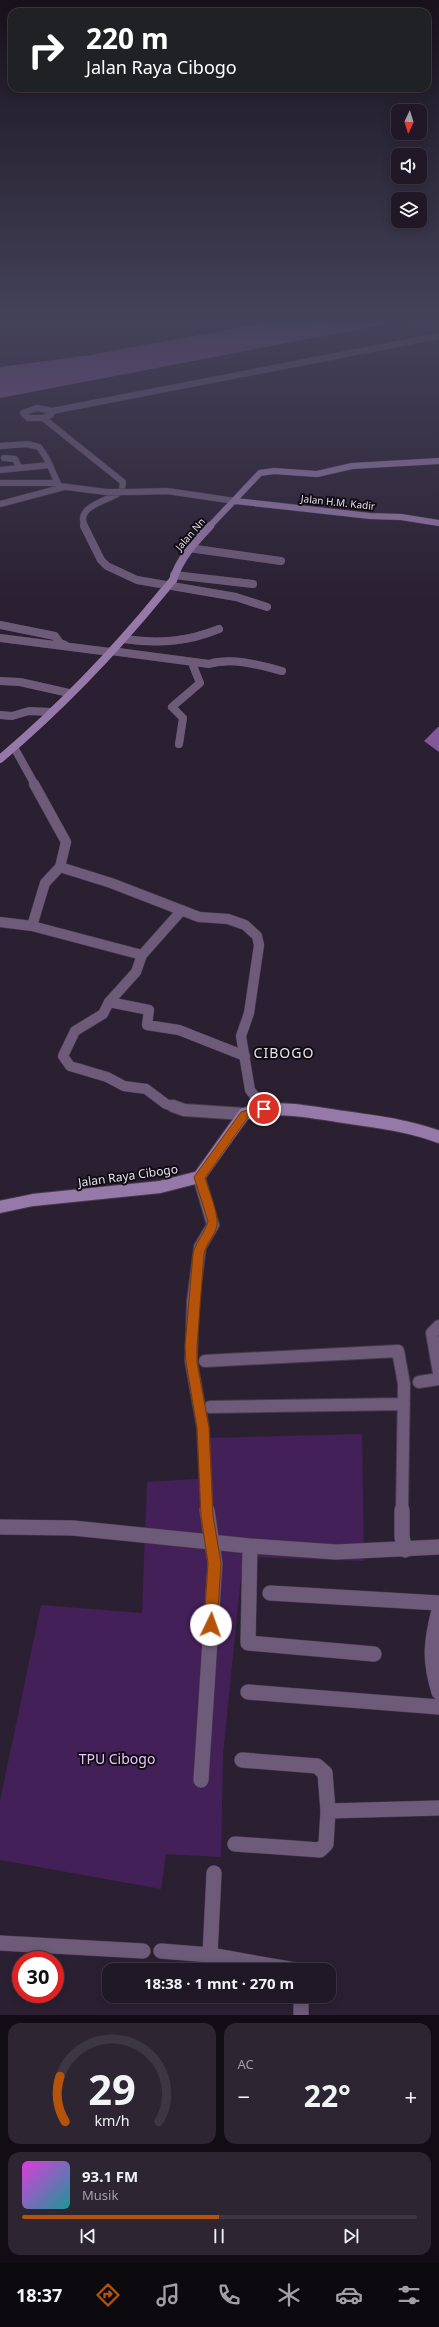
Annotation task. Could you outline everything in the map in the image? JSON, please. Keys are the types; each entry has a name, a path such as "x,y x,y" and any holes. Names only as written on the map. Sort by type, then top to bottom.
{"street":[{"path":"24,414 28,418 43,418 51,414"},
{"path":"43,418 123,482 122,491 116,496 88,508 83,514 82,522 101,560 107,566 137,580 236,597 267,607"},
{"path":"0,446 27,444 38,446 46,452 56,483"},
{"path":"4,458 15,459 19,467"},
{"name":"Jalan Nn","path":"0,759 15,749 124,639 173,578 189,548 235,501 257,475 265,471 317,474 352,466 413,464 439,461"},
{"path":"0,470 50,465"},
{"path":"0,483 56,483 64,487"},
{"path":"0,504 19,501 44,491 64,487 106,492 167,491 235,501"},
{"name":"Jalan H.M. Kadir","path":"235,501 370,516 401,517 439,523"},
{"path":"189,548 281,561"},
{"path":"173,578 254,584"},
{"path":"0,625 52,635 65,646"},
{"path":"124,639 159,644 203,636 219,629"},
{"path":"0,638 192,663 209,664 219,661 253,664 282,671"},
{"path":"179,744 183,718 172,707 200,683 192,663"},
{"path":"0,681 20,682 69,693"},
{"path":"0,714 12,716 29,711 51,712"},
{"path":"15,749 66,842 60,867 45,884 32,926"},
{"path":"60,867 111,883 199,917 228,919 245,926 257,936 259,945 249,1013 241,1036 250,1090 264,1109"},
{"path":"182,910 142,955 136,972 109,1002 103,1014 75,1030 63,1056 70,1066 107,1077 124,1086 146,1089 166,1104 184,1110 244,1114 264,1109 390,1122 439,1138"},
{"path":"0,922 32,926 142,955"},
{"path":"109,1002 149,1010 147,1025 179,1030 245,1056"},
{"path":"201,1780 215,1563 210,1542 207,1516 203,1428 191,1354 193,1301 200,1246 212,1228 213,1221 200,1177 244,1114"},
{"name":"Jalan Raya Cibogo","path":"0,1207 33,1200 160,1187 200,1177"},
{"path":"439,1326 433,1330 432,1334 439,1373"},
{"path":"205,1361 398,1351 404,1384 402,1537 405,1550"},
{"path":"419,1382 439,1379"},
{"path":"210,1406 404,1404"},
{"path":"0,1526 73,1528 250,1546 336,1552 439,1548"},
{"path":"250,1546 248,1643 374,1654"},
{"path":"270,1593 439,1603"},
{"path":"439,1610 430,1647 431,1662 439,1692"},
{"path":"248,1692 439,1707"},
{"path":"236,1844 320,1850 324,1848 326,1844 328,1811 325,1773 322,1769 317,1766 242,1760"},
{"path":"328,1811 439,1808"},
{"path":"210,1955 214,1873"},
{"path":"0,1943 143,1951"},
{"path":"161,1951 210,1955 256,1963"},
{"path":"301,2003 301,2015"}],"green space":[{"name":"TPU Cibogo","path":"362,1434 364,1561 243,1557 223,1754 221,1857 166,1854 161,1889 0,1860 0,1801 41,1605 142,1613 147,1482 213,1478 207,1438"}],"shaded area":[{"path":"439,727 439,752 424,741"}],"district":[{"name":"CIBOGO","path":"284,1053"}],"route":[{"path":"211,1625 215,1563 208,1528 203,1428 192,1362 191,1346 193,1301 200,1246 213,1225 200,1177 244,1114 264,1109"}]}
